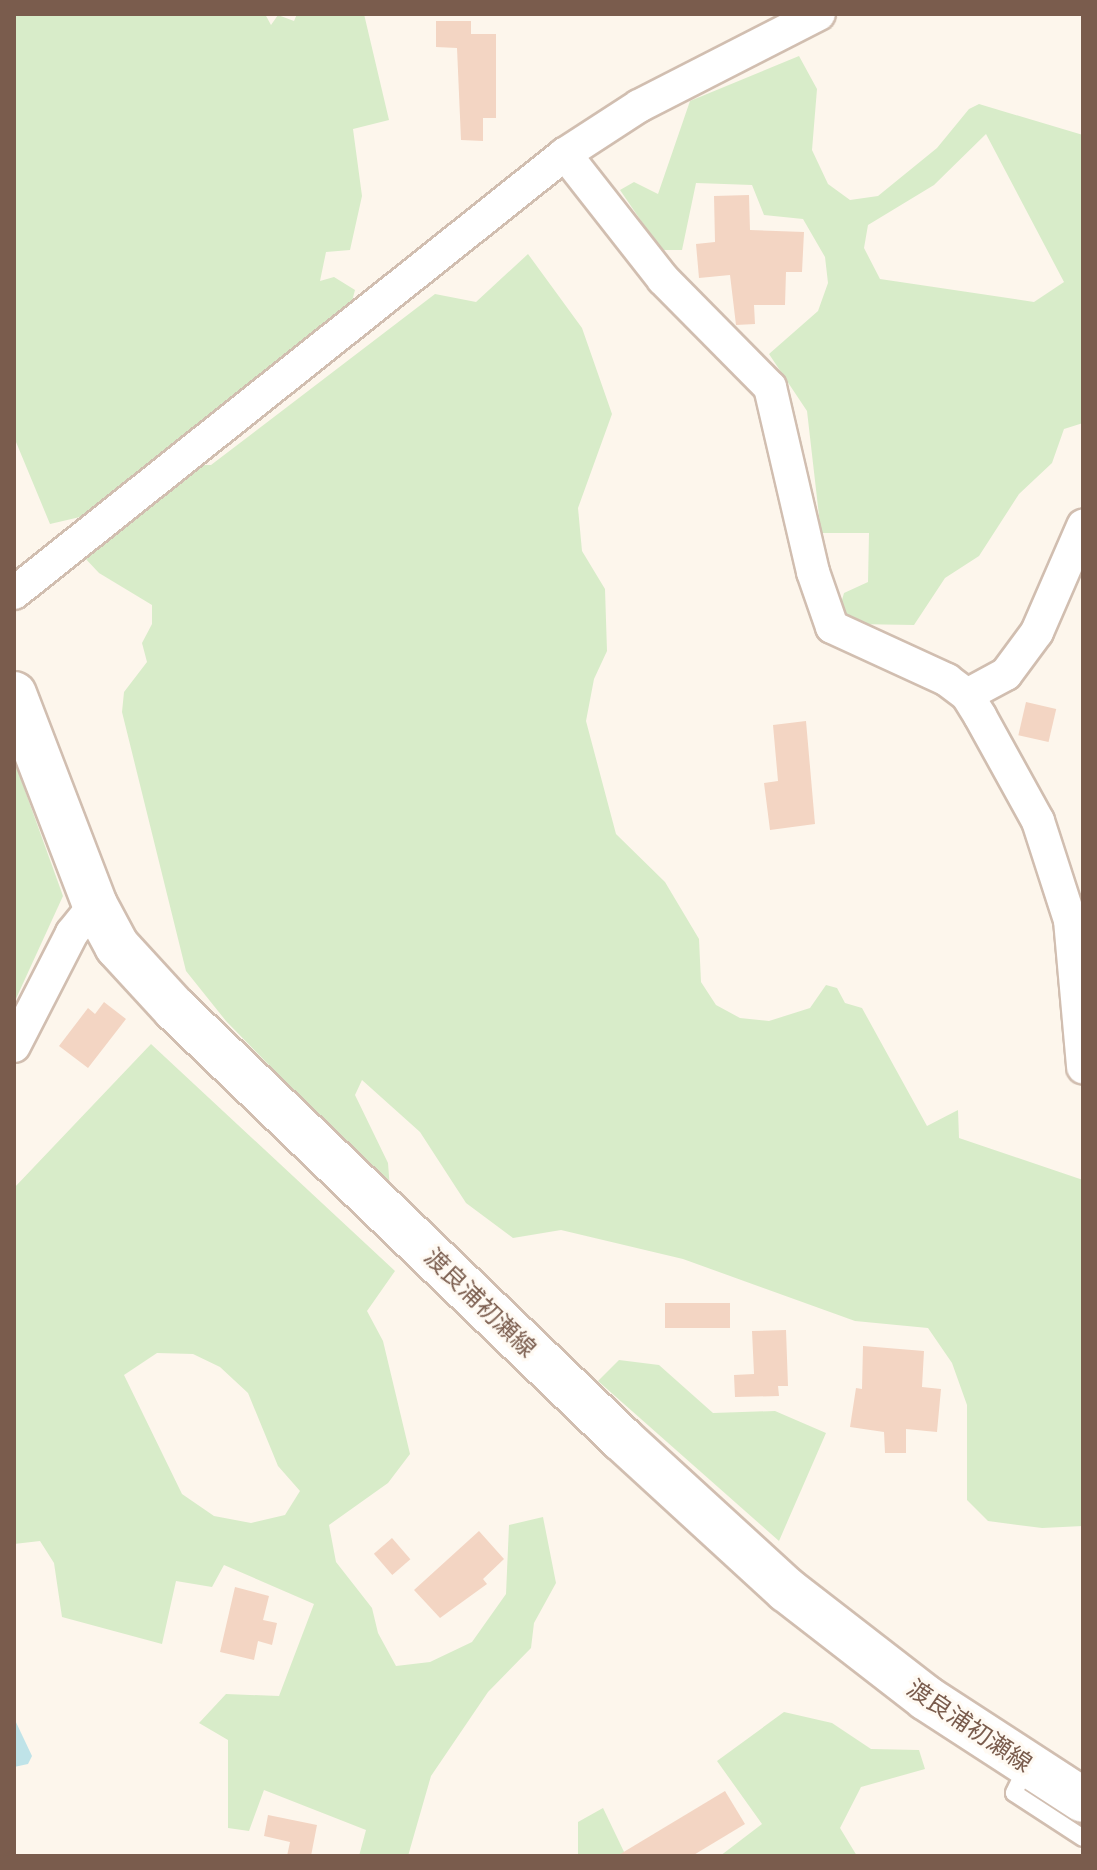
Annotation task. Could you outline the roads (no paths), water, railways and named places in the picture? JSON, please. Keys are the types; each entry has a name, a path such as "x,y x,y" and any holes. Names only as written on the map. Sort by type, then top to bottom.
{"main road":[{"name":"渡良浦初瀬線","path":"14,694 95,905 117,946 175,1009 622,1439 787,1590 926,1698 1028,1764 1082,1804"}],"street":[{"path":"14,593 565,154 643,104 819,14"},
{"path":"565,154 663,279 770,387 817,587 832,627 947,680 967,695 1038,821 1070,920 1083,1067"},
{"path":"967,695 1006,674 1037,632 1083,526"},
{"path":"14,1046 72,933 95,905"}],"water":[{"path":"14,1718 32,1756 28,1764 14,1767"}]}
